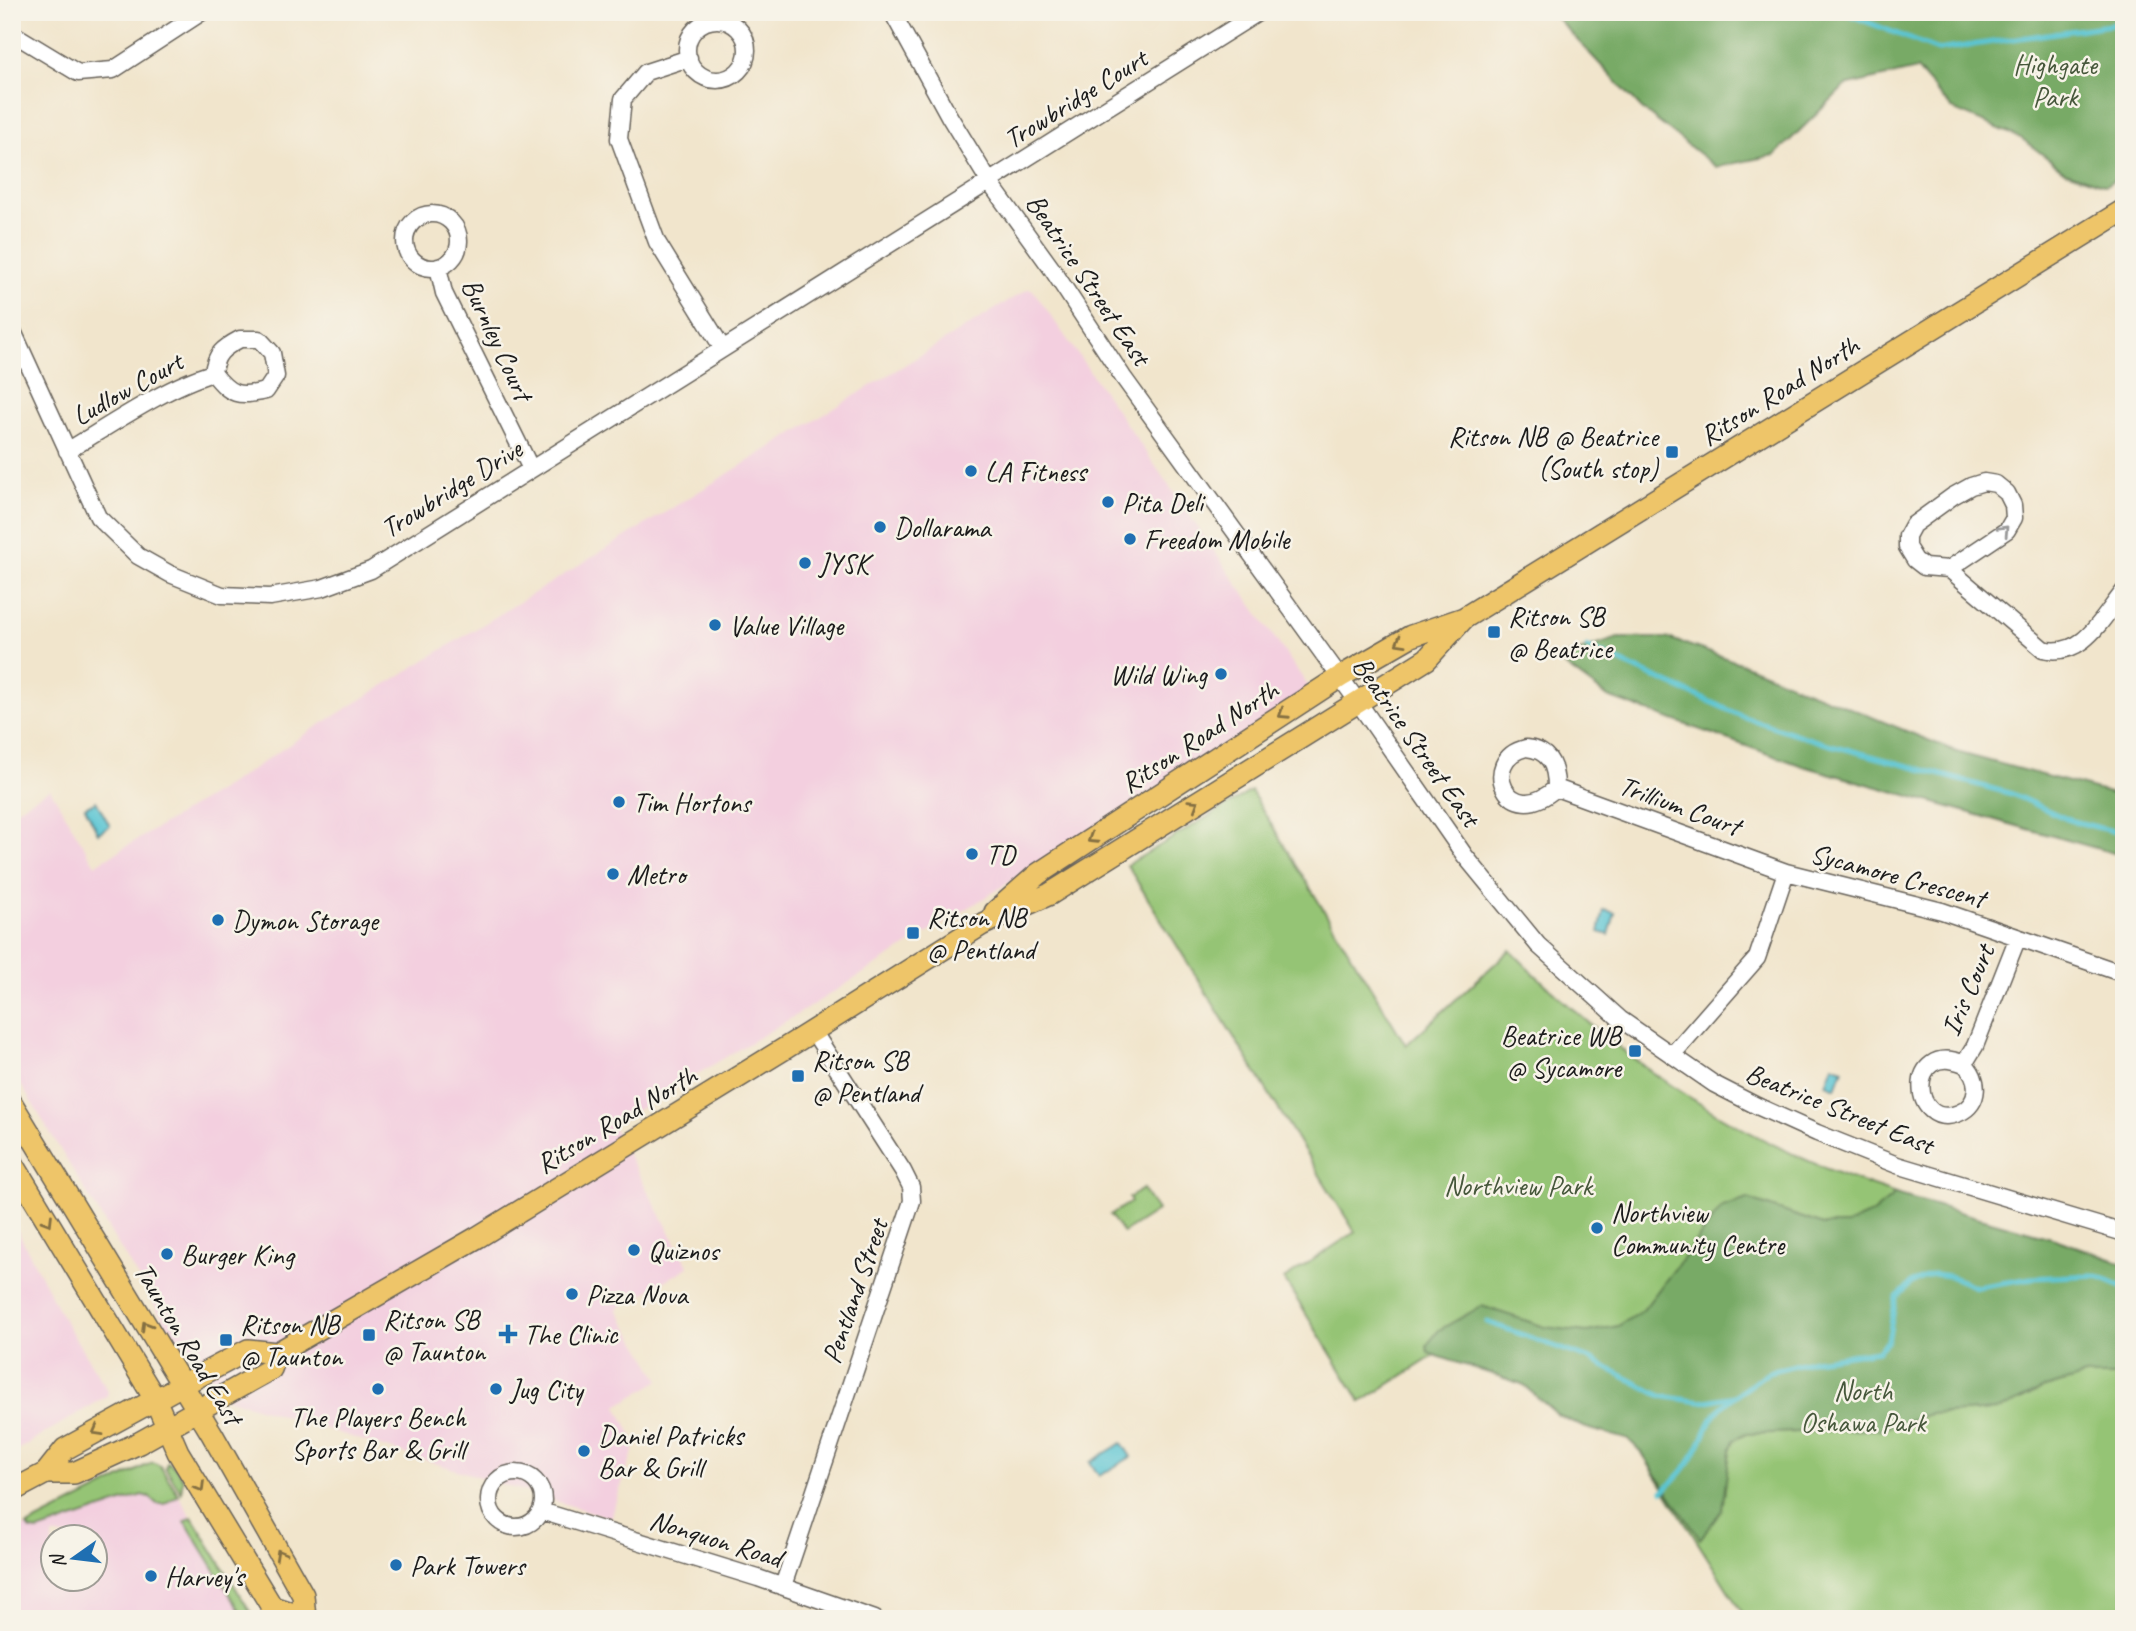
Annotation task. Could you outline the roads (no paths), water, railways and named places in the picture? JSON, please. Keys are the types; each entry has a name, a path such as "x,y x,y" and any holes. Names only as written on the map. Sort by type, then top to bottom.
{"main road":[{"name":"Ritson Road North","path":"981,925 1038,874 1340,677 1411,636 1464,618 2124,211"},
{"name":"Ritson Road North","path":"12,1491 46,1473 65,1449 248,1350 277,1353 478,1237 981,925 1050,894 1427,659 1464,618"},
{"name":"Taunton Road East","path":"12,1104 198,1411 303,1595 304,1618 272,1607 178,1452 155,1399 12,1162"},
{"name":"Ritson Road North","path":"46,1473 74,1473 139,1443 271,1370 277,1353"}],"street":[{"path":"12,33 78,73 113,70 202,12"},
{"name":"Beatrice Street East","path":"892,12 990,183 1154,421 1358,702 1465,856 1538,945 1620,1019 1714,1084 1757,1107 1897,1165 2124,1233"},
{"name":"Trowbridge Court","path":"990,183 1259,12"},
{"path":"689,58 646,72 623,99 619,139 657,242 723,349"},
{"name":"Trowbridge Drive","path":"12,329 98,517 138,556 170,574 222,595 270,597 322,588 371,570 990,183"},
{"name":"Burnley Court","path":"438,267 444,293 531,469"},
{"name":"Ludlow Court","path":"67,451 173,389 194,378 213,373"},
{"path":"1949,569 2007,530 2014,518 2014,505 2007,493 1996,484 1984,482 1971,486 1913,525 1907,536 1907,547 1915,560 1924,567 1949,569 2043,649 2057,652 2084,641 2124,591"},
{"name":"Trillium Court","path":"1556,788 1786,872"},
{"name":"Sycamore Crescent","path":"1672,1055 1757,958 1786,872 1942,911 2124,974"},
{"name":"Iris Court","path":"1964,1063 1975,1046 2018,937"},
{"name":"Pentland Street","path":"783,1586 912,1201 911,1187 903,1171 813,1031"},
{"name":"Nonquon Road","path":"541,1511 783,1586 875,1619"}],"water":[{"path":"96,801 110,826 98,833 85,807"},
{"path":"1604,910 1615,913 1609,935 1599,932"},
{"path":"1833,1065 1843,1069 1836,1088 1826,1084"},
{"path":"1122,1443 1131,1457 1099,1476 1090,1462"}],"waterway":[{"path":"1842,12 1938,50 2124,23"},
{"path":"1587,647 1744,717 1820,742 2012,794 2069,820 2124,834"},
{"path":"1487,1322 1590,1359 1661,1396 1701,1402 1735,1396 1768,1372 1814,1360 1878,1351 1888,1341 1896,1298 1913,1282 1933,1274 1950,1276 1976,1287 2032,1278 2095,1275 2124,1287"},
{"path":"1663,1491 1693,1457 1714,1416 1734,1397"}],"place":[{"name":"Ritson NB @ Beatrice (South stop)","path":"1672,452"},
{"name":"LA Fitness","path":"971,471"},
{"name":"Pita Deli","path":"1108,502"},
{"name":"Dollarama","path":"880,527"},
{"name":"Freedom Mobile","path":"1130,539"},
{"name":"JYSK","path":"805,563"},
{"name":"Value Village","path":"715,625"},
{"name":"Ritson SB @ Beatrice","path":"1494,632"},
{"name":"Wild Wing","path":"1221,674"},
{"name":"Tim Hortons","path":"619,802"},
{"name":"TD","path":"972,854"},
{"name":"Metro","path":"613,874"},
{"name":"Dymon Storage","path":"218,920"},
{"name":"Ritson NB @ Pentland","path":"913,933"},
{"name":"Beatrice WB @ Sycamore","path":"1635,1051"},
{"name":"Ritson SB @ Pentland","path":"798,1076"},
{"name":"Northview Community Centre","path":"1597,1228"},
{"name":"Quiznos","path":"634,1250"},
{"name":"Burger King","path":"167,1254"},
{"name":"Pizza Nova","path":"572,1294"},
{"name":"The Clinic","path":"508,1334"},
{"name":"Ritson SB @ Taunton","path":"369,1335"},
{"name":"Ritson NB @ Taunton","path":"226,1340"},
{"name":"The Players Bench Sports Bar & Grill","path":"378,1389"},
{"name":"Jug City","path":"496,1389"},
{"name":"Daniel Patricks Bar & Grill","path":"584,1451"},
{"name":"Park Towers","path":"396,1565"},
{"name":"Harvey's","path":"151,1576"}],"park label":[{"name":"Highgate Park","path":"2055,80"},
{"name":"Northview Park","path":"1518,1185"},
{"name":"North Oshawa Park","path":"1863,1406"}]}
